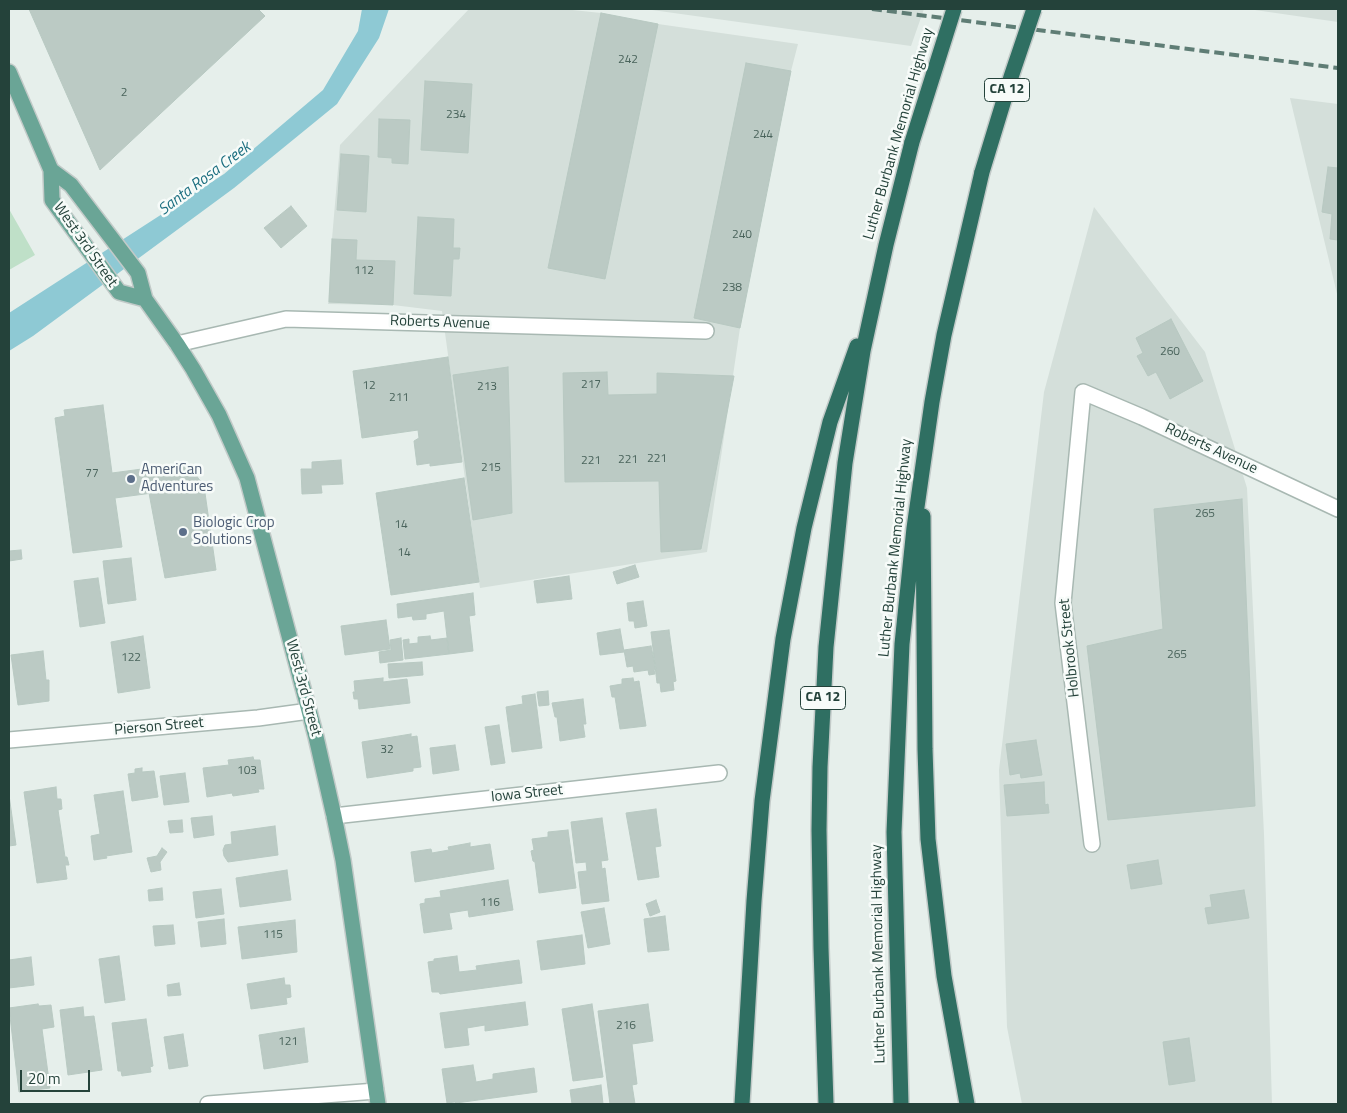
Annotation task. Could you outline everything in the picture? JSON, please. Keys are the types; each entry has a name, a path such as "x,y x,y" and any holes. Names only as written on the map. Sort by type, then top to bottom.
{"highway":[{"name":"Luther Burbank Memorial Highway","path":"826,1104 821,958 820,767 824,673 831,585 845,463 863,351 886,245 912,142 954,9"},
{"name":"Luther Burbank Memorial Highway","path":"901,1104 895,913 895,766 902,644 922,462 944,335 982,172 1034,9"},
{"path":"742,1104 761,810 783,639 804,528 830,422 875,295"},
{"path":"922,462 925,748 928,839 944,976 967,1104"}],"main road":[{"name":"West 3rd Street","path":"9,72 51,170 52,200 119,292 145,300"},
{"name":"West 3rd Street","path":"51,170 71,185 138,273 145,300 178,344 219,415 246,478 310,711 334,816 343,860 377,1098"}],"street":[{"name":"Roberts Avenue","path":"178,344 286,319 706,330"},
{"name":"Roberts Avenue","path":"1083,392 1142,417 1338,509"},
{"name":"Holbrook Street","path":"1083,392 1063,603 1092,844"},
{"name":"Pierson Street","path":"9,740 258,718 310,711"},
{"name":"Iowa Street","path":"334,816 719,773"},
{"path":"208,1104 377,1098"}],"shaded area":[{"path":"469,9 563,9 601,13 658,24 798,44 740,328 707,552 480,588 442,311 393,305 328,304 340,145"},
{"path":"645,9 924,9 911,46"},
{"path":"1248,9 1338,9 1338,22"},
{"path":"1290,98 1338,104 1338,298"},
{"path":"1094,207 1205,352 1247,488 1264,834 1272,1104 1022,1104 1007,1027 999,770 1044,392"}],"green space":[{"path":"9,209 35,255 9,270"}],"water":[{"path":"362,9 389,9 379,38 337,104 234,188 33,336 9,351 9,313 224,174 323,90 358,31"}],"building":[{"path":"29,9 258,9 265,16 100,170"},
{"path":"601,13 658,24 605,279 548,268"},
{"path":"746,63 791,71 740,328 694,318"},
{"path":"425,81 472,84 468,153 421,150"},
{"path":"379,119 410,120 408,164 392,163 392,158 378,157"},
{"path":"341,154 369,156 366,212 337,210"},
{"path":"1328,167 1338,168 1338,240 1330,239 1332,214 1322,212"},
{"path":"291,206 307,226 281,248 264,228"},
{"path":"418,217 454,219 453,248 460,248 459,259 453,259 451,296 414,294"},
{"path":"332,239 357,240 356,260 395,261 393,305 329,302"},
{"path":"1171,319 1203,381 1170,399 1156,372 1148,376 1137,356 1143,353 1136,338"},
{"path":"448,357 462,462 430,466 430,463 417,465 414,441 419,438 418,430 362,438 353,371"},
{"path":"508,367 512,513 473,520 453,375"},
{"path":"607,372 608,395 657,394 657,373 734,376 701,549 661,552 659,481 565,482 563,373"},
{"name":"AmeriCan Adventures","path":"103,405 112,473 187,463 204,486 115,498 122,547 73,553 55,418 65,416 64,410"},
{"path":"341,460 343,484 321,485 322,493 302,494 301,469 312,469 312,462"},
{"path":"464,478 479,582 391,595 376,493"},
{"name":"Biologic Crop Solutions","path":"204,486 216,570 165,578 149,493"},
{"path":"1242,499 1255,806 1108,820 1087,646 1163,629 1154,509"},
{"path":"21,550 22,559 9,561 9,551"},
{"path":"131,558 136,600 108,604 103,561"},
{"path":"635,565 639,577 617,584 613,572"},
{"path":"569,576 572,599 537,603 534,581"},
{"path":"98,578 105,623 80,627 74,581"},
{"path":"473,593 475,615 469,616 473,651 449,654 444,611 426,614 426,619 413,620 412,616 398,618 397,604"},
{"path":"643,601 647,626 635,628 634,621 629,621 627,603"},
{"path":"386,620 390,649 345,655 341,626"},
{"path":"620,629 624,652 600,655 597,633"},
{"path":"669,630 676,681 673,682 674,690 661,692 660,683 657,683 651,632"},
{"path":"143,636 150,688 118,693 111,642"},
{"path":"430,636 431,640 447,638 449,654 405,659 403,640 409,639 409,644 418,643 418,637"},
{"path":"401,638 403,660 380,663 379,652 391,650 390,640"},
{"path":"651,646 656,669 654,670 655,674 649,675 648,670 634,672 633,666 627,667 624,650"},
{"path":"43,651 46,680 49,680 49,701 18,705 11,655"},
{"path":"422,662 423,675 389,678 388,664"},
{"path":"383,678 383,682 407,679 410,703 359,709 358,699 354,699 354,681"},
{"path":"633,678 634,682 639,681 646,726 620,729 615,697 612,697 610,686 622,684 622,679"},
{"path":"548,691 549,705 539,706 537,692"},
{"path":"535,694 542,748 512,752 506,707 523,704 522,696"},
{"path":"583,699 586,724 583,724 585,737 560,741 557,717 555,717 552,703"},
{"path":"499,725 505,763 491,765 485,727"},
{"path":"411,734 411,737 417,736 421,767 413,768 413,771 367,778 362,742"},
{"path":"1036,740 1042,775 1021,778 1020,773 1010,775 1006,744"},
{"path":"455,745 459,770 433,774 430,748"},
{"path":"253,757 254,760 260,760 264,789 258,789 259,792 233,796 232,793 207,797 203,768 229,765 228,760"},
{"path":"142,768 142,772 154,771 158,797 132,801 128,774 135,773 135,769"},
{"path":"185,773 189,802 164,805 160,776"},
{"path":"1044,782 1045,805 1048,804 1049,813 1007,816 1004,785"},
{"path":"56,787 57,799 61,799 62,809 58,810 65,857 67,857 69,865 65,865 67,879 37,883 24,792"},
{"path":"123,791 132,852 94,860 91,836 100,834 94,795"},
{"path":"9,795 16,845 9,846"},
{"path":"656,809 661,846 655,847 659,877 638,880 626,813"},
{"path":"212,816 214,835 194,838 191,818"},
{"path":"602,818 608,860 601,861 602,869 605,868 609,901 582,904 578,872 587,871 586,862 576,863 571,822"},
{"path":"182,820 183,832 170,833 168,821"},
{"path":"275,826 278,855 228,862 223,850 225,845 232,844 231,832"},
{"path":"568,830 576,888 539,893 535,862 533,861 531,851 534,850 532,839 548,837 548,832"},
{"path":"470,843 470,847 490,844 494,869 415,882 411,852 431,849 432,853 449,850 448,847"},
{"path":"162,848 167,852 160,862 161,870 151,872 147,858 157,856"},
{"path":"1158,860 1162,884 1131,889 1127,865"},
{"path":"287,870 291,900 240,907 236,878"},
{"path":"508,880 513,910 469,917 468,910 449,913 452,929 424,933 420,904 425,903 425,899 441,897 440,891"},
{"path":"162,888 163,900 149,901 148,890"},
{"path":"221,889 224,914 196,918 193,892"},
{"path":"1244,890 1249,918 1208,924 1205,908 1212,907 1210,895"},
{"path":"656,900 660,912 650,916 646,904"},
{"path":"604,908 610,944 588,948 581,912"},
{"path":"665,916 669,950 648,952 644,919"},
{"path":"224,919 226,944 201,947 198,922"},
{"path":"295,920 297,952 242,959 238,927"},
{"path":"173,925 175,944 155,946 153,926"},
{"path":"582,935 585,964 541,970 537,941"},
{"path":"119,956 125,1000 105,1003 99,959"},
{"path":"457,956 459,972 477,970 476,966 519,960 522,983 440,994 439,992 432,992 428,962 434,961 434,959"},
{"path":"31,957 34,985 9,988 9,960"},
{"path":"284,978 285,985 290,985 291,997 286,998 287,1004 251,1009 247,984"},
{"path":"179,983 181,995 168,996 167,985"},
{"path":"525,1002 528,1025 485,1031 485,1025 467,1028 469,1045 445,1048 440,1013"},
{"path":"38,1004 39,1006 51,1005 54,1027 42,1029 50,1088 19,1092 9,1008"},
{"path":"592,1004 603,1077 573,1081 562,1009"},
{"path":"648,1004 653,1041 632,1044 637,1084 632,1085 635,1104 610,1104 598,1011"},
{"path":"83,1007 84,1017 94,1016 102,1070 68,1075 60,1010"},
{"path":"146,1019 153,1066 150,1067 151,1072 122,1076 121,1071 118,1071 112,1023"},
{"path":"304,1028 308,1062 264,1069 259,1035"},
{"path":"183,1034 188,1066 169,1069 164,1037"},
{"path":"1189,1038 1195,1081 1169,1085 1163,1042"},
{"path":"473,1065 476,1082 493,1079 493,1074 534,1068 537,1092 447,1103 442,1069"},
{"path":"601,1085 603,1104 572,1104 570,1090"}],"railway":[{"path":"872,9 1338,68"}],"place":[{"name":"AmeriCan Adventures","path":"131,479"},
{"name":"Biologic Crop Solutions","path":"183,532"}],"water label":[{"name":"Santa Rosa Creek","path":"205,179"}]}
